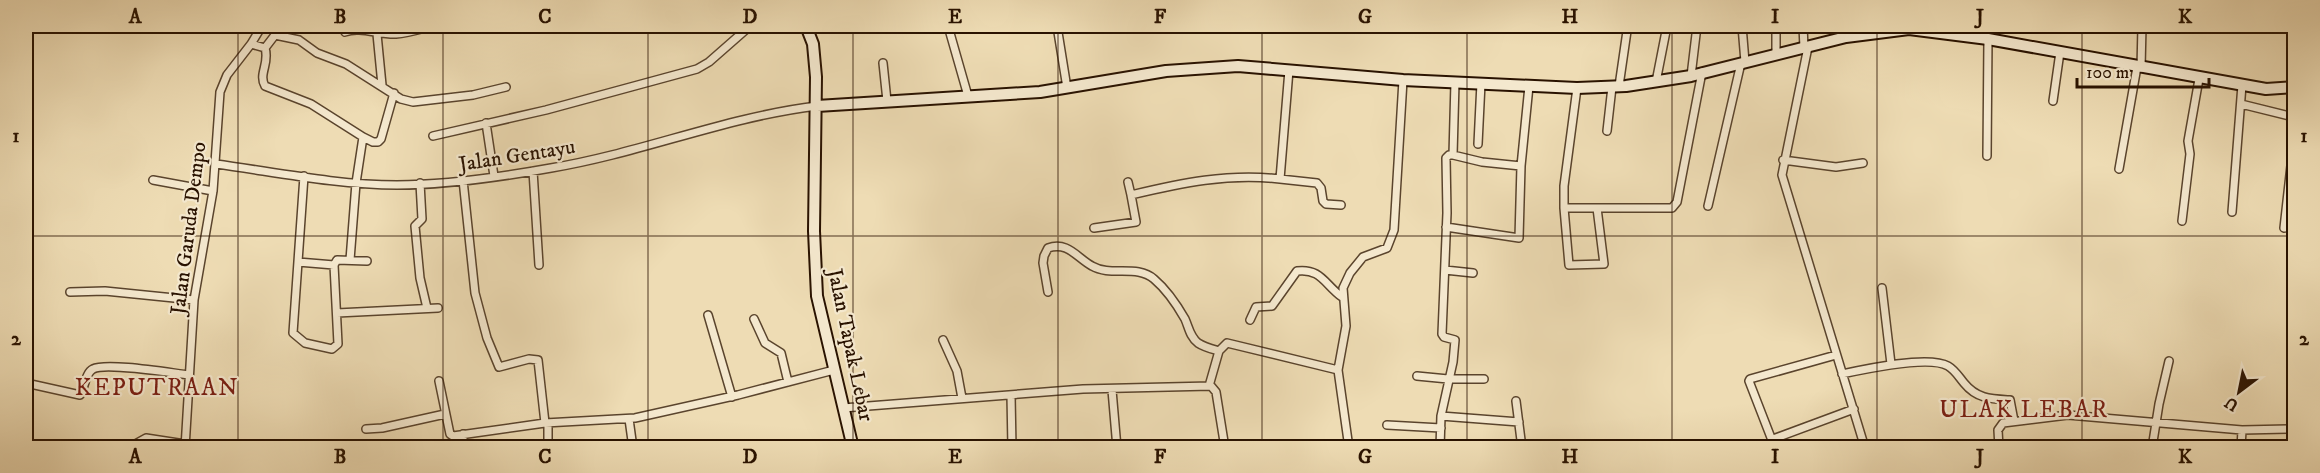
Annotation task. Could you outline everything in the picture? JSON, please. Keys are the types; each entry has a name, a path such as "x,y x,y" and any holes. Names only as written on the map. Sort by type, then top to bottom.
{"street":[{"name":"Jalan Garuda Dempo","path":"185,446 194,300 213,191 220,92 227,75 262,26"},
{"path":"345,32 357,30 377,34 396,34 433,26"},
{"path":"433,136 546,110 697,69 709,62 750,26"},
{"name":"Jalan Tapak Lebar","path":"806,26 815,57 817,106 814,231 817,296 853,447"},
{"path":"948,26 968,96"},
{"path":"1057,26 1067,88"},
{"path":"1656,82 1667,26"},
{"path":"1564,208 1672,208 1677,202 1696,74 1697,26"},
{"path":"1708,206 1743,62 1742,26"},
{"path":"1776,26 1776,54"},
{"path":"1803,26 1806,47 1782,175 1865,447"},
{"path":"2119,169 2139,67 2142,26"},
{"path":"817,106 1067,88 1166,71 1238,66 1403,80 1577,88 1616,86 1656,82 1696,74 1884,28 1988,39 2242,86 2266,89 2295,87"},
{"path":"1607,131 1627,31"},
{"path":"377,34 382,85"},
{"path":"394,93 381,139 373,142 311,104 265,86 262,78 267,59 265,48 275,35 298,40 317,53 342,62 382,85 407,101 419,102 473,95 506,87"},
{"path":"1986,156 1988,39"},
{"path":"251,44 265,48"},
{"path":"2053,101 2060,52"},
{"path":"884,63 887,101"},
{"path":"1280,179 1289,70"},
{"path":"2182,220 2190,154 2188,141 2199,79"},
{"path":"1349,447 1338,370 1346,326 1342,297 1346,279 1355,266 1366,255 1387,248 1394,230 1403,80"},
{"path":"1453,155 1455,82"},
{"path":"1478,144 1481,83"},
{"path":"1446,227 1519,238 1521,166 1529,86"},
{"path":"2232,212 2242,86"},
{"path":"1577,88 1564,186 1567,263 1573,266 1604,264 1597,208"},
{"path":"2241,104 2295,117"},
{"name":"Jalan Gentayu","path":"216,164 356,183 396,185 464,180 533,171 602,158 756,116 817,106"},
{"path":"486,123 494,176"},
{"path":"350,260 356,183 363,137"},
{"path":"2284,228 2295,139"},
{"path":"1440,447 1441,416 1453,362 1455,340 1442,334 1447,156 1521,166"},
{"path":"1783,160 1836,167 1863,163"},
{"path":"533,171 539,265"},
{"path":"304,176 293,333 295,337 305,343 332,349 336,347 337,313 334,265 336,260 367,261"},
{"path":"1131,195 1181,182 1211,178 1280,179 1317,183 1326,204 1341,205"},
{"path":"153,180 213,191"},
{"path":"464,180 475,293 487,338 499,367 529,359 538,360 548,447"},
{"path":"1094,228 1136,222 1128,182"},
{"path":"420,183 422,219 414,226 420,278 428,308"},
{"path":"1048,292 1044,256 1048,248 1055,246 1066,248 1101,270 1146,273 1178,307 1197,342 1219,351"},
{"path":"298,262 334,265"},
{"path":"1445,270 1473,273"},
{"path":"1250,320 1256,307 1272,306 1297,271 1317,273 1342,297"},
{"path":"1882,288 1891,364"},
{"path":"70,292 105,291 194,300"},
{"path":"337,313 438,308"},
{"path":"708,315 732,397"},
{"path":"754,319 765,343 781,353 788,382"},
{"path":"943,340 957,371 962,398"},
{"path":"1209,386 1219,351 1227,343 1338,370"},
{"path":"1836,355 1749,381 1774,443 1854,409"},
{"path":"2152,447 2169,361"},
{"path":"1842,374 1891,364 1939,363 1947,365 1980,395 1990,400 2010,400 2014,421"},
{"path":"26,383 80,395 89,373 95,368 144,368 189,375"},
{"path":"439,381 450,435 547,423 629,419 732,397 834,370"},
{"path":"1417,376 1484,379"},
{"path":"843,408 1083,389 1209,386 1216,392 1225,447"},
{"path":"1112,390 1117,447"},
{"path":"1011,395 1012,447"},
{"path":"1516,401 1522,447"},
{"path":"366,429 382,428 445,414"},
{"path":"1999,447 1999,428 2003,423 2068,415 2242,430 2295,429"},
{"path":"1441,416 1519,422"},
{"path":"629,419 633,447"},
{"path":"1387,426 1441,428"},
{"path":"2241,447 2242,430"},
{"path":"463,434 463,447"},
{"path":"128,447 146,438 185,446"}],"district":[{"name":"KEPUTRAAN","path":"157,387"},
{"name":"ULAK LEBAR","path":"2024,409"}]}
